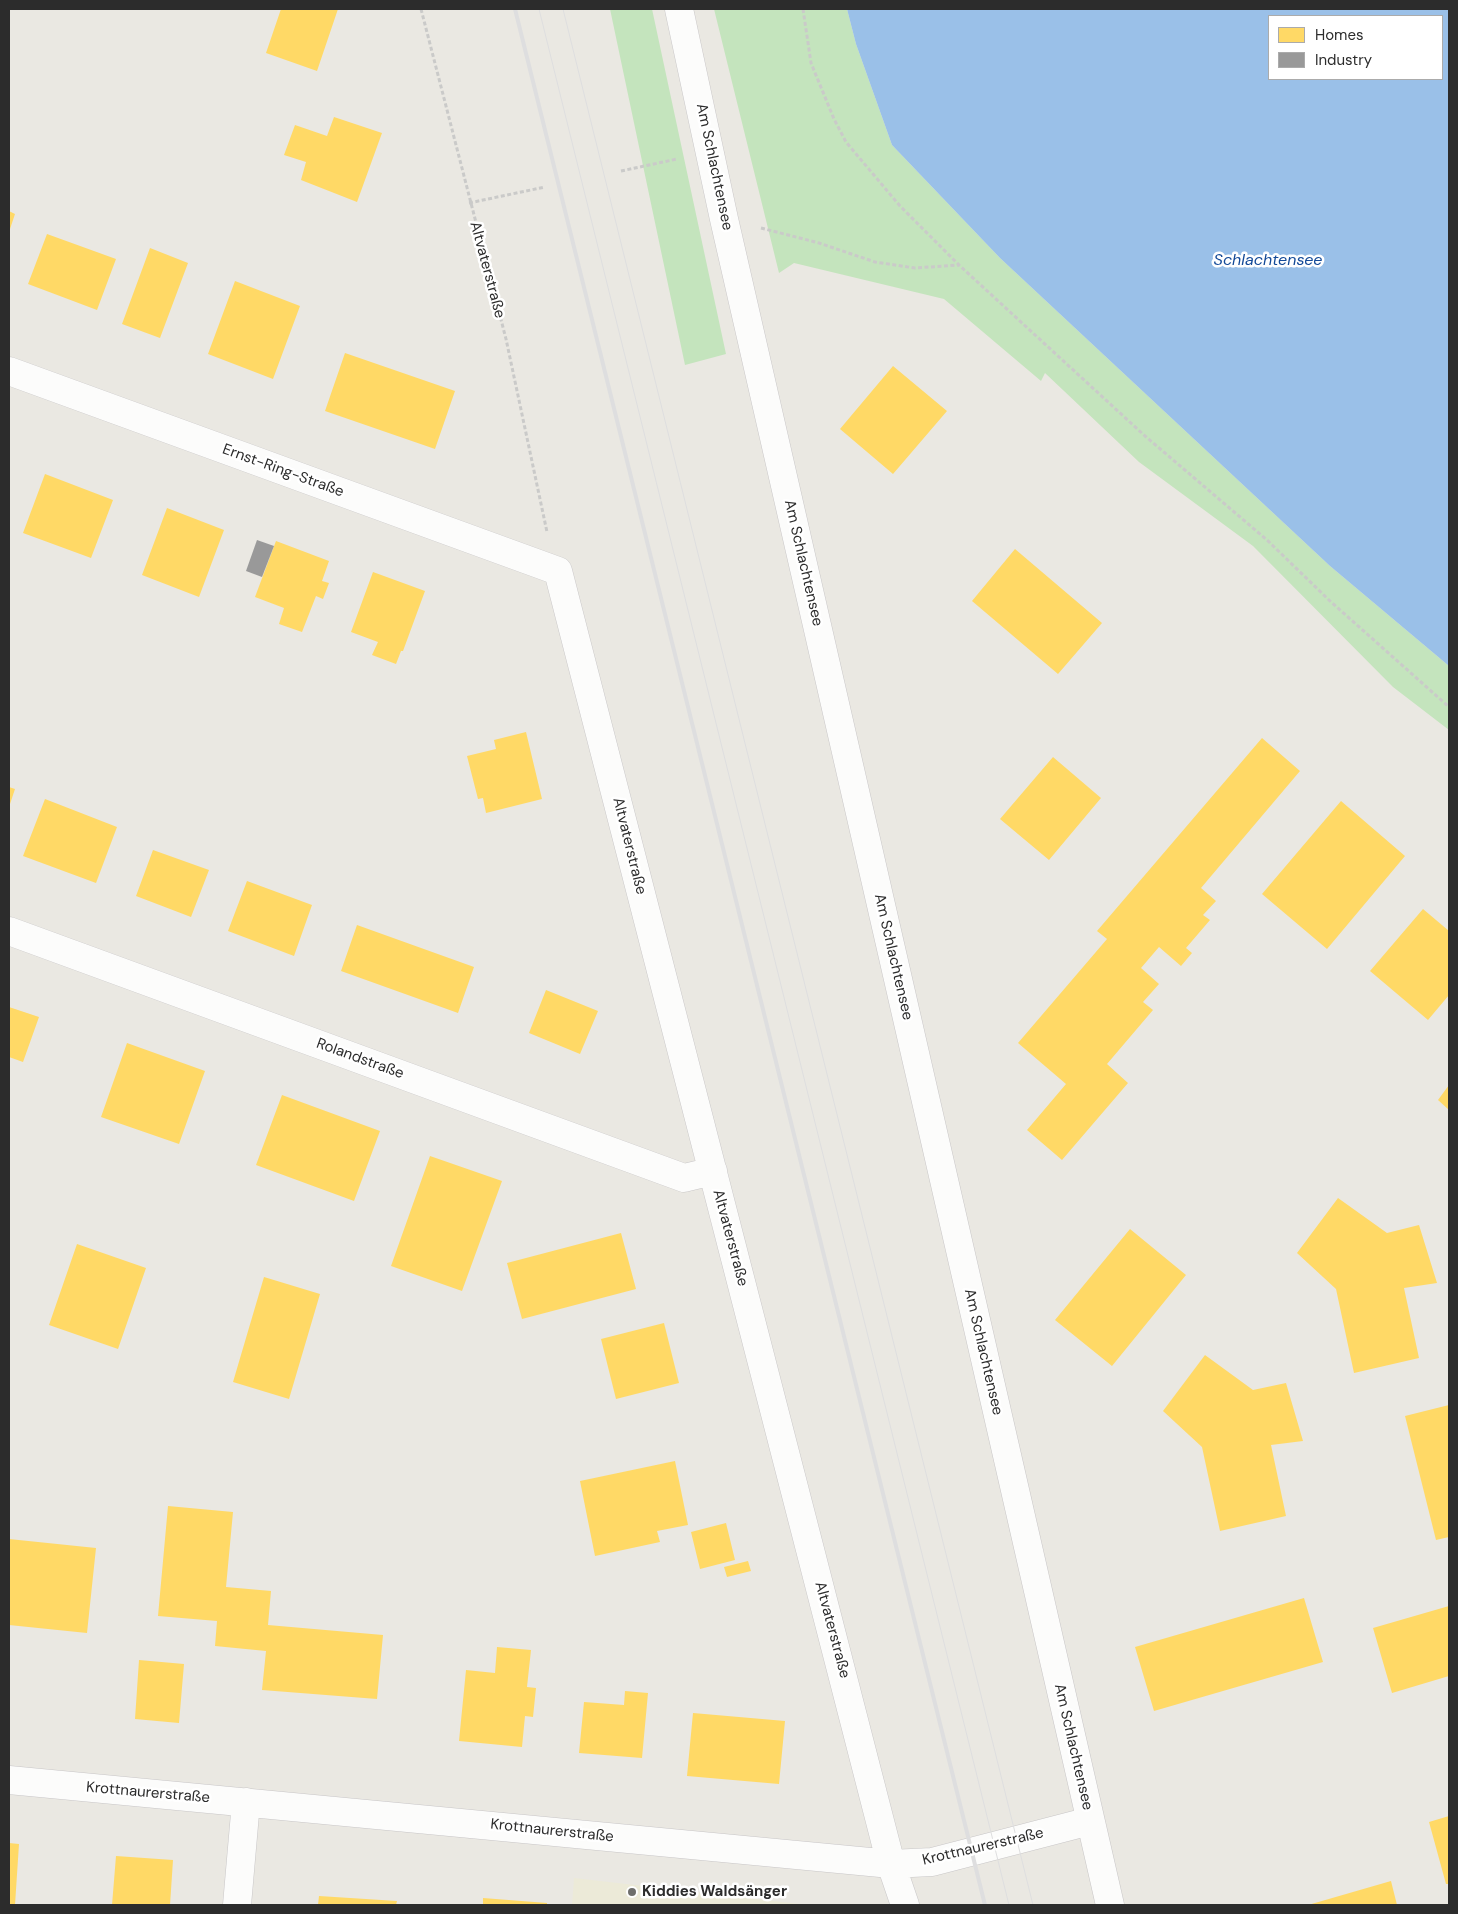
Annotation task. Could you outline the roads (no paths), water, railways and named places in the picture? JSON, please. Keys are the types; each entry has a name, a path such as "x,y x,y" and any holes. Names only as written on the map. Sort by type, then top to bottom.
{"street":[{"name":"Am Schlachtensee","path":"679,9 711,151 724,219 1110,1905"},
{"name":"Ernst-Ring-Straße","path":"9,372 558,571"},
{"name":"Altvaterstraße","path":"558,571 891,1864 905,1905"},
{"name":"Rolandstraße","path":"9,931 684,1178 712,1171"},
{"name":"Krottnaurerstraße","path":"9,1780 891,1864 932,1862 1090,1821"},
{"path":"237,1905 246,1802"}],"water":[{"name":"Schlachtensee","path":"847,9 1449,9 1449,666 1330,566 1000,258 892,145 856,44"}],"tram line":[{"path":"539,9 1009,1905"},
{"path":"563,9 1033,1905"}],"railway":[{"path":"515,9 985,1905"}],"place":[{"name":"Kiddies Waldsänger","path":"632,1892"}]}
